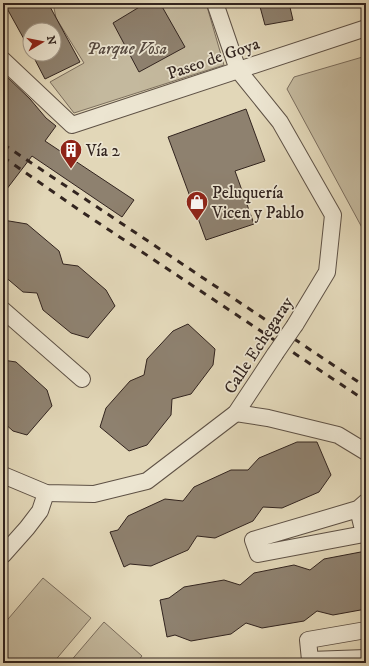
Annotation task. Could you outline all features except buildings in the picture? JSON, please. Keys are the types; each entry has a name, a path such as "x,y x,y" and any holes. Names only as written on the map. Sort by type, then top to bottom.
{"street":[{"name":"Calle Echegaray","path":"3,475 46,493 94,494 147,481 236,412 295,325 327,272 333,215 280,122 238,70 215,3"},
{"name":"Paseo de Goya","path":"3,60 72,125 366,28"},
{"path":"3,310 82,379"},
{"path":"236,412 338,435 366,452"},
{"path":"3,555 40,511 46,493"},
{"path":"362,506 364,534 258,554 253,540 362,506"},
{"path":"366,630 308,640 310,660 366,658"}],"green space":[{"name":"Parque Vosa","path":"53,3 206,3 224,65 74,113 50,82 84,63 62,28 62,22 58,22 56,18"},
{"path":"366,56 366,235 287,89 294,77"},
{"path":"43,578 91,618 53,663 3,663 3,625"},
{"path":"104,622 142,656 136,663 69,663"}],"railway":[{"path":"3,144 366,387"},
{"path":"3,157 82,212 366,401"}],"place":[{"name":"Vía 2","path":"71,170"},
{"name":"Peluquería Vicen y Pablo","path":"197,222"}]}
